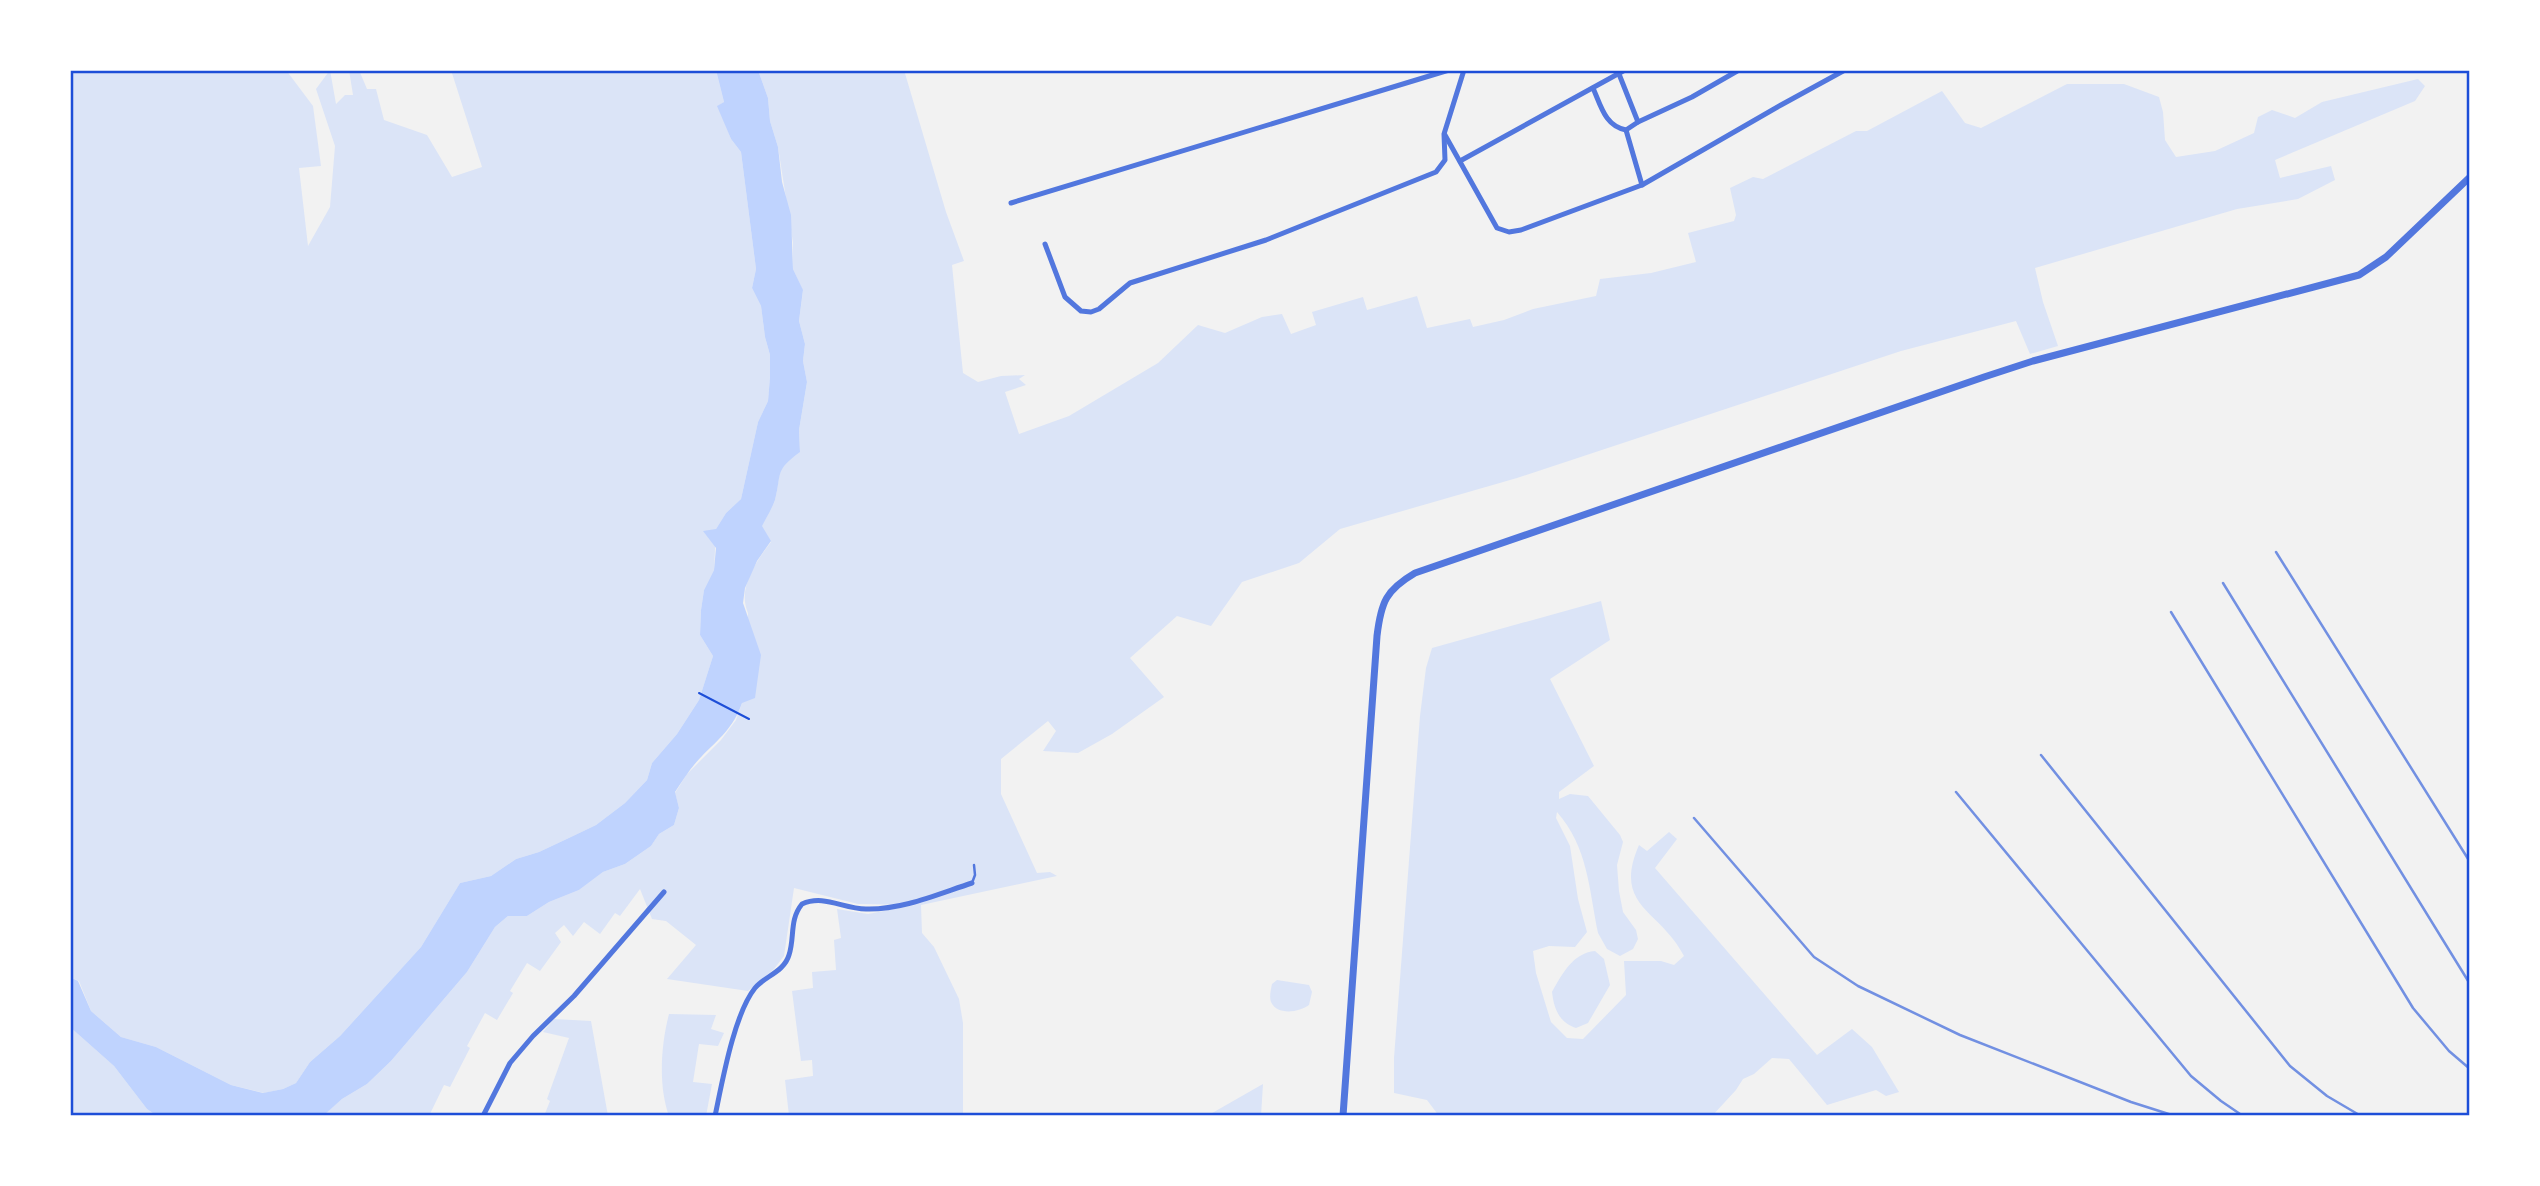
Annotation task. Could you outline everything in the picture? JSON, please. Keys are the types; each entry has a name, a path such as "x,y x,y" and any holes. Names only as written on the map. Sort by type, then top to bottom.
{"street":[{"path":"1011,203 1448,70"},
{"path":"1045,244 1065,298 1081,311 1091,312 1099,309 1130,283 1265,240 1436,172 1445,160 1444,134 1464,70"},
{"path":"1460,161 1625,70"},
{"path":"1593,88 1608,122 1626,130 1739,70"},
{"path":"1444,134 1497,228 1509,232 1553,220 1642,185 1845,70"},
{"path":"1619,74 1638,122"},
{"path":"1626,130 1642,185"},
{"path":"1343,1116 1379,620 1382,605 1398,584 1415,573 1971,381 2034,361 2359,275 2386,257 2470,177"},
{"path":"715,1116 725,1066 743,1011 755,988 780,969 789,955 793,922 802,904 812,900 824,900 845,907 878,908 902,905 972,883"},
{"path":"483,1116 510,1063 574,996 664,892"}],"lane":[{"path":"972,883 975,875 974,864"}],"path":[{"path":"699,693 749,719"}],"shaded area":[{"path":"70,70 286,70 313,106 321,166 299,168 308,246 330,207 335,146 316,89 330,70 336,104 345,95 353,95 349,70 359,70 367,89 376,89 384,120 427,135 452,177 482,167 451,70 716,70 724,102 718,106 731,139 741,152 756,269 752,288 761,306 770,355 770,377 768,401 758,422 741,499 726,513 716,529 714,570 704,590 700,635 713,656 699,700 677,734 652,763 647,780 625,803 596,825 539,852 516,859 491,876 460,883 421,947 340,1036 310,1062 296,1083 264,1093 231,1085 156,1047 121,1037 91,1011 79,981 70,977"},
{"path":"758,70 904,70 946,212 964,261 952,265 963,373 978,382 1001,376 1025,375 1019,379 1026,385 1005,392 1019,434 1069,416 1158,363 1198,325 1225,333 1262,317 1282,314 1291,334 1316,325 1312,312 1363,297 1367,310 1417,296 1427,328 1470,319 1473,327 1504,320 1533,309 1596,296 1600,279 1651,273 1696,262 1688,233 1734,221 1736,215 1730,188 1753,177 1763,179 1856,131 1867,131 1942,91 1965,123 1981,128 2067,84 2124,84 2159,97 2165,140 2176,157 2215,151 2254,133 2258,117 2272,110 2295,118 2322,102 2418,79 2425,86 2415,101 2275,160 2280,178 2331,166 2335,180 2298,199 2237,209 2035,268 2058,346 2030,354 2016,321 1901,351 1517,478 1340,529 1299,563 1242,582 1211,626 1177,616 1130,658 1164,697 1112,734 1078,753 1043,751 1056,731 1048,721 1001,759 1001,794 1037,873 1050,872 1057,876 921,905 922,933 934,947 959,999 963,1023 963,1116 789,1116 785,1080 813,1076 812,1060 801,1061 792,991 813,988 812,972 836,970 834,940 841,938 837,909 868,914 915,905 858,904 794,888 784,956 774,969 748,991 667,979 696,945 666,921 652,919 640,889 620,916 615,913 600,934 584,922 573,936 564,925 555,933 561,942 540,971 527,963 497,1020 485,1013 467,1046 470,1048 450,1087 444,1085 429,1116 322,1116 342,1099 367,1084 391,1061 467,972 495,927 508,916 527,916 549,902 579,890 603,872 625,864 651,846 659,834 674,825 679,808 675,793 687,774 721,740 736,720 742,703 748,613 745,604 746,585 754,567 771,542 761,526 775,500 782,468 800,451 799,430 807,382 803,361 805,344 799,321 803,291 793,269 793,243 778,147 770,121 768,98"},
{"path":"1601,601 1610,640 1550,679 1594,766 1559,792 1559,799 1570,794 1588,796 1620,835 1623,842 1617,865 1619,891 1623,912 1636,930 1638,939 1633,949 1620,956 1607,949 1598,933 1581,854 1567,825 1557,812 1556,818 1570,846 1578,899 1587,932 1575,947 1549,946 1533,951 1536,973 1551,1022 1567,1038 1583,1039 1626,995 1624,961 1661,961 1674,965 1684,956 1674,940 1642,906 1631,882 1632,866 1639,845 1647,851 1669,832 1677,839 1655,868 1817,1055 1852,1029 1872,1047 1899,1092 1886,1096 1876,1090 1827,1105 1789,1059 1772,1058 1754,1074 1743,1079 1712,1116 1439,1116 1427,1100 1394,1093 1394,1058 1420,716 1426,668 1432,648"},
{"path":"1595,951 1604,959 1610,985 1588,1023 1576,1028 1558,1014 1552,992 1574,960"},
{"path":"1277,980 1309,985 1312,992 1309,1005 1289,1011 1274,1006 1270,993 1272,984"},
{"path":"669,1014 716,1015 711,1029 724,1033 718,1046 699,1044 693,1082 712,1084 706,1116 669,1116 663,1091 662,1065"},
{"path":"554,1019 591,1021 608,1116 544,1116 550,1101 547,1099 569,1038 543,1032"},
{"path":"70,1027 114,1066 147,1109 157,1116 70,1116"},
{"path":"1263,1084 1261,1116 1207,1116"}],"water":[{"path":"716,70 758,70 768,98 770,121 778,147 782,182 791,215 793,269 803,290 799,321 805,344 803,361 807,382 799,430 800,452 780,473 775,500 762,526 771,541 757,561 745,588 743,603 761,655 755,698 742,703 730,726 694,765 675,792 679,808 674,825 659,834 651,846 625,864 603,872 579,890 549,902 527,916 508,916 495,927 467,972 391,1061 367,1084 342,1099 324,1115 157,1116 147,1109 114,1066 70,1027 70,977 78,981 91,1011 121,1037 156,1047 231,1085 263,1093 283,1089 296,1083 310,1062 340,1036 421,947 460,883 491,876 516,859 539,852 596,825 625,803 647,780 652,763 677,734 699,700 713,656 700,635 704,590 714,570 716,548 703,531 716,529 726,513 741,499 758,422 768,401 770,377 770,355 761,306 752,288 756,269 741,152 731,139 717,106 724,102"}],"railway":[{"path":"2276,552 2470,862"},
{"path":"2223,583 2470,984"},
{"path":"2171,612 2413,1008 2449,1051 2470,1069"},
{"path":"2041,755 2290,1066 2327,1096 2361,1116"},
{"path":"1956,792 2191,1076 2243,1116"},
{"path":"1694,818 1814,957 1858,986 1960,1035 2131,1102 2175,1116"}]}
